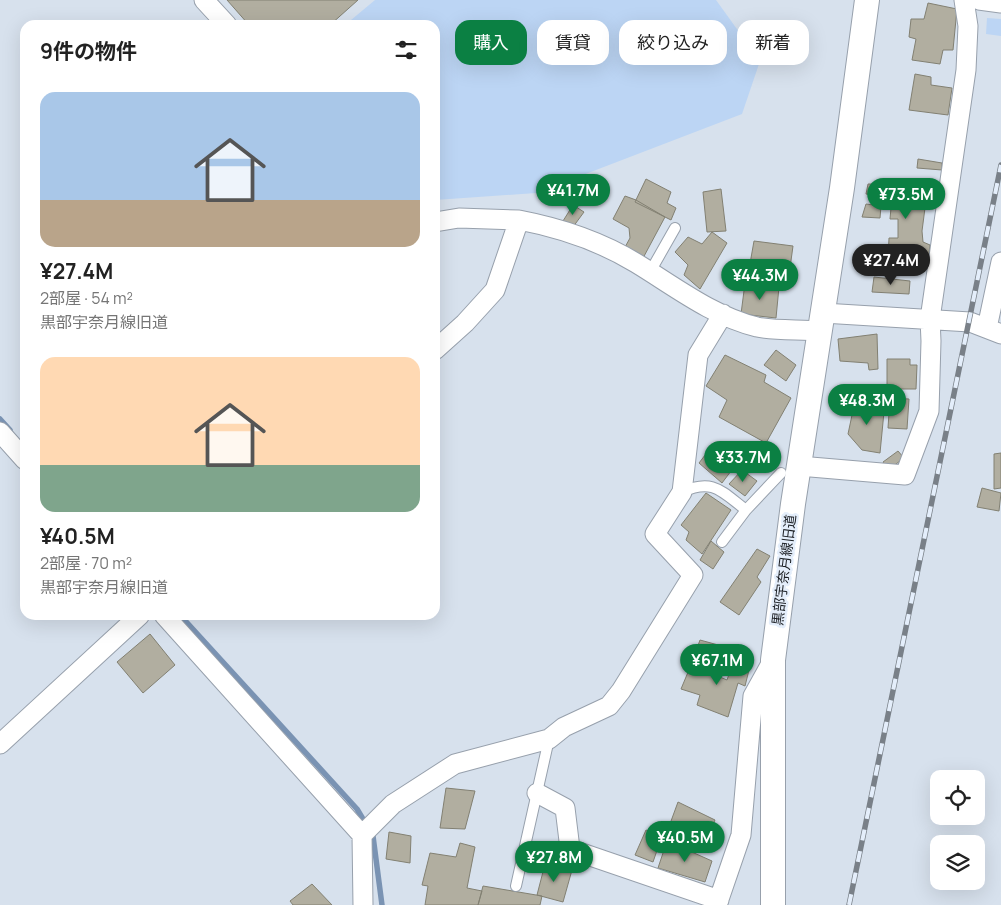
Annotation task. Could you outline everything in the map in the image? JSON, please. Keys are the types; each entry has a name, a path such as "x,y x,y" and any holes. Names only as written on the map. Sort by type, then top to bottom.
{"street":[{"path":"204,0 222,20"},
{"name":"黒部宇奈月線旧道","path":"773,905 773,660 790,470 822,322 845,170 867,0"},
{"path":"790,470 905,475 929,410 930,319 966,70 968,26 964,0"},
{"path":"979,0 1001,3"},
{"path":"440,221 459,218 519,220 551,226 583,237 635,262 684,294 723,314 757,327 822,322 930,319 970,322 994,331 1001,262"},
{"path":"440,346 466,323 495,290 519,220"},
{"path":"362,835 393,804 455,764 549,739 564,727 609,706 621,691 693,575 655,534 682,492 698,355 723,314"},
{"path":"0,432 20,454"},
{"path":"0,744 135,620"},
{"path":"168,620 362,835 363,905"},
{"path":"537,793 565,808 570,848 718,902 741,835 753,696 773,660"}],"lane":[{"path":"650,272 675,228"},
{"path":"722,542 746,510 790,470"},
{"path":"682,492 696,486 709,485 746,510"},
{"path":"516,886 549,739"}],"shaded area":[{"path":"375,0 716,0 737,29 737,65 759,65 742,114 536,193 440,200 440,20 351,20"},
{"path":"987,18 1001,19 1001,36 986,34"}],"building":[{"path":"227,0 358,0 336,20 245,20"},
{"path":"928,3 957,9 953,50 943,50 940,64 912,60 916,39 909,37 911,19 924,19"},
{"path":"915,74 931,77 931,85 952,88 948,115 909,110"},
{"path":"918,159 942,163 942,170 917,168"},
{"path":"646,179 671,192 667,203 676,208 671,220 635,202"},
{"path":"868,184 928,185 922,231 923,242 930,245 928,261 888,260 889,238 898,238 898,219 890,219 892,197 866,194"},
{"path":"721,189 726,231 707,232 703,192"},
{"path":"625,196 636,200 665,217 642,260 624,249 630,238 629,228 613,219"},
{"path":"866,204 881,206 880,218 862,217"},
{"path":"573,205 584,212 573,227 563,221"},
{"path":"712,232 727,243 700,289 684,275 688,265 675,252 688,237 702,244"},
{"path":"754,241 793,246 790,268 771,265 768,277 748,275"},
{"path":"874,277 910,281 909,294 872,292"},
{"path":"745,283 779,287 776,318 741,314"},
{"path":"877,334 878,369 869,370 868,363 840,361 838,339"},
{"path":"776,350 796,365 786,381 764,365"},
{"path":"725,355 766,375 764,382 791,398 766,443 719,417 727,400 706,386"},
{"path":"887,359 910,359 910,365 917,365 916,389 887,389"},
{"path":"890,398 909,399 907,429 888,428"},
{"path":"855,401 875,402 875,411 884,412 880,453 862,450 848,434"},
{"path":"715,442 733,454 727,461 734,467 722,483 699,463"},
{"path":"898,451 904,458 888,470 883,462"},
{"path":"1001,453 1001,488 994,489 994,454"},
{"path":"742,470 757,481 745,496 729,484"},
{"path":"982,488 1001,493 999,511 977,507"},
{"path":"706,493 731,510 702,554 686,540 689,532 681,525"},
{"path":"711,541 724,552 713,569 700,560"},
{"path":"757,549 770,556 757,577 761,582 739,615 720,602"},
{"path":"150,634 175,665 143,693 117,662"},
{"path":"700,640 729,648 720,675 691,665"},
{"path":"735,657 751,662 745,686 738,683 728,717 697,705 700,695 681,689 691,665 727,680"},
{"path":"446,788 475,791 465,829 440,828"},
{"path":"678,802 715,820 703,846 667,832"},
{"path":"646,830 662,836 653,862 635,855"},
{"path":"389,832 411,836 410,863 386,859"},
{"path":"667,841 712,861 705,882 658,868"},
{"path":"460,843 475,847 467,888 482,891 478,905 425,905 428,886 422,885 430,853 456,857"},
{"path":"545,864 572,870 563,902 537,895"},
{"path":"312,884 332,905 293,905 290,901"},
{"path":"483,886 542,896 540,905 478,905"}],"waterway":[{"path":"0,419 10,430"},
{"path":"185,620 357,809 373,836 382,905"}],"railway":[{"path":"849,905 1001,165"}]}
